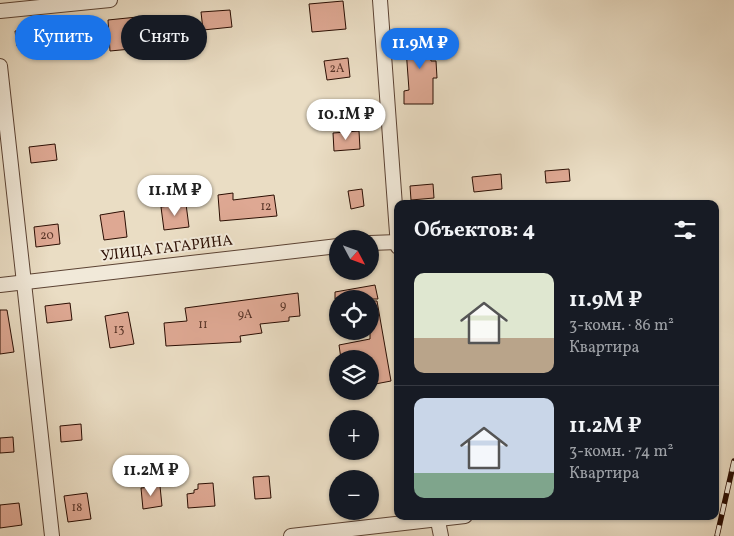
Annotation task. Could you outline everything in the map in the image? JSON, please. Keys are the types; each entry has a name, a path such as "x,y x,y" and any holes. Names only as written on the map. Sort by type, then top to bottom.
{"street":[{"path":"0,11 110,0"},
{"path":"380,0 394,200"},
{"path":"0,66 22,282 52,536"},
{"path":"379,243 394,243"},
{"name":"УЛИЦА ГАГАРИНА","path":"0,285 329,247"},
{"path":"291,536 422,520"},
{"path":"438,520 441,536"}],"building":[{"path":"343,1 346,29 312,32 309,4"},
{"path":"230,10 232,27 207,30 207,15 201,15 201,12"},
{"path":"121,19 121,50 111,51 111,20"},
{"path":"427,32 431,61 436,61 437,78 433,78 433,104 404,104 404,91 409,90 405,35"},
{"path":"348,58 350,77 327,80 324,61"},
{"path":"359,131 360,149 334,151 333,133"},
{"path":"55,144 57,160 31,163 29,147"},
{"path":"569,169 570,181 546,183 545,171"},
{"path":"501,174 502,189 474,192 472,177"},
{"path":"433,184 434,198 411,200 410,186"},
{"path":"362,189 364,206 351,209 348,191"},
{"path":"233,193 233,200 274,195 277,216 220,221 218,195"},
{"path":"186,204 189,227 164,230 161,207"},
{"path":"124,211 127,237 104,240 100,215"},
{"path":"58,224 60,244 36,247 34,227"},
{"path":"375,285 376,290 346,290"},
{"path":"298,293 300,316 289,317 289,321 260,324 262,333 240,336 241,342 166,346 164,323 187,321 185,308"},
{"path":"70,303 72,320 47,323 45,306"},
{"path":"0,310 7,310 14,352 0,354"},
{"path":"128,312 134,344 110,348 105,316"},
{"path":"379,312 391,381 379,383 379,350 340,350 339,345 365,340 379,340"},
{"path":"81,424 82,440 61,442 60,426"},
{"path":"13,437 14,452 0,453 0,438"},
{"path":"269,476 271,498 255,499 253,477"},
{"path":"213,483 215,506 188,508 187,494 194,493 194,490 198,489 198,484"},
{"path":"160,486 162,506 143,509 141,488"},
{"path":"87,493 91,519 68,522 64,496"},
{"path":"19,503 22,525 0,528 0,505"}],"railway":[{"path":"717,536 734,461"}]}
